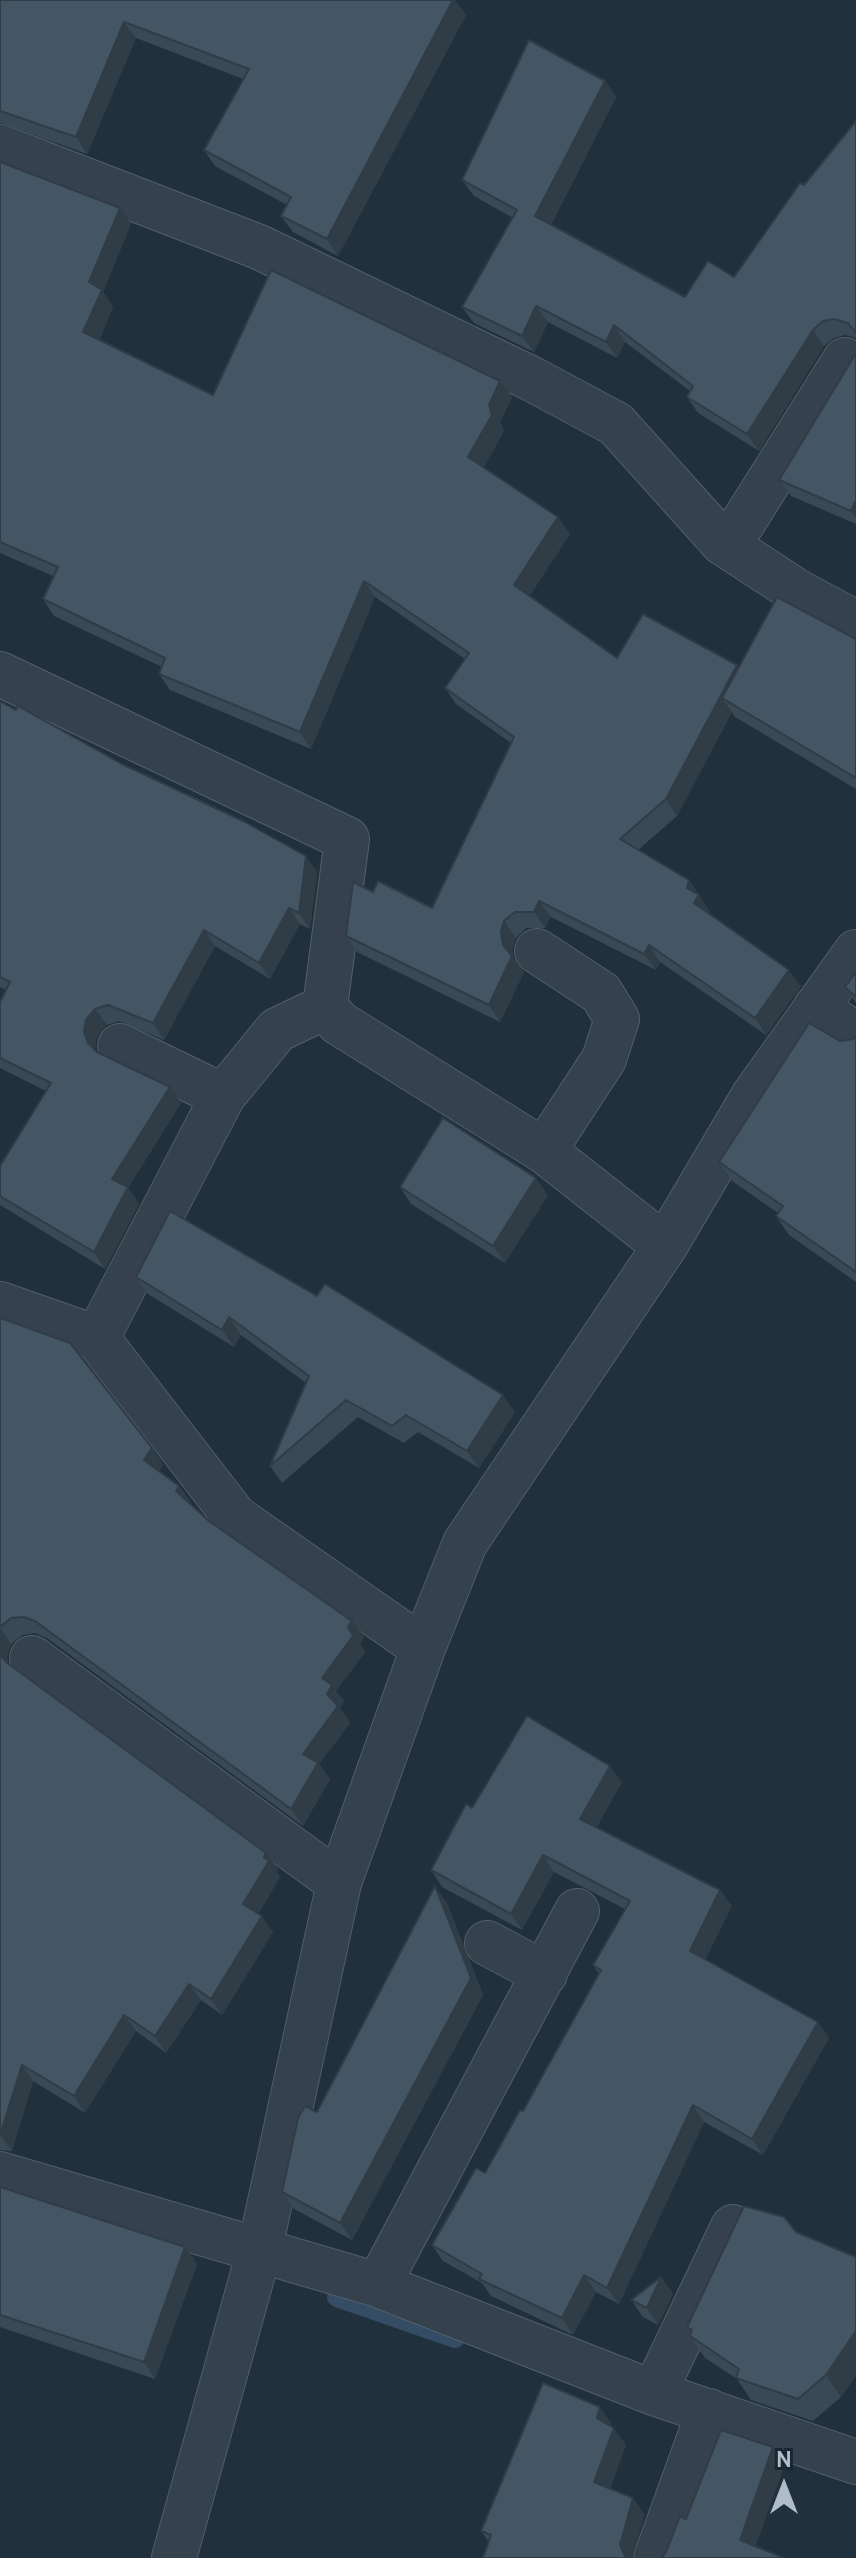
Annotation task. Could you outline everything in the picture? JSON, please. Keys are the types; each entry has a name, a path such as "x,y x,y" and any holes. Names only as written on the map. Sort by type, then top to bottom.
{"street":[{"path":"0,147 259,247 532,379 616,424 723,543 798,592 856,623"},
{"path":"723,543 742,524 845,360"},
{"path":"0,674 347,839 325,1007 339,1023 544,1151 665,1246"},
{"path":"537,951 601,993 617,1019 604,1059 544,1151"},
{"path":"174,2558 260,2248 339,1883 423,1648 465,1543 665,1246 754,1095 856,952"},
{"path":"97,1338 223,1096 277,1030 325,1007"},
{"path":"816,1007 856,1035"},
{"path":"120,1046 223,1096"},
{"path":"0,1304 97,1338 235,1517 423,1648"},
{"path":"32,1658 339,1883"},
{"path":"378,2285 577,1911"},
{"path":"487,1943 545,1974"},
{"path":"0,2174 378,2285 654,2393 704,2425 856,2462"},
{"path":"654,2393 733,2227"},
{"path":"656,2558 704,2425"}],"building":[{"path":"0,0 453,0 327,239 281,216 291,197 204,150 249,69 124,22 76,137 0,111"},
{"path":"529,40 605,81 535,216 685,297 708,261 734,277 800,183 804,185 856,121 856,333 848,323 834,319 823,321 813,330 747,434 687,397 693,386 614,325 606,342 536,306 522,336 462,307 517,210 462,180"},
{"path":"0,162 120,208 89,282 102,290 83,332 213,395 271,270 500,381 489,405 492,415 468,457 558,517 514,585 617,658 643,614 737,665 666,799 620,839 689,880 687,888 699,895 694,903 789,970 755,1018 649,945 644,954 539,901 534,912 515,912 504,921 501,932 503,945 512,956 489,1005 346,936 353,882 373,892 378,881 432,908 514,737 445,688 469,653 364,581 300,732 159,674 165,658 43,599 58,567 0,542"},
{"path":"856,353 856,500 851,511 779,480"},
{"path":"777,597 856,639 856,778 722,698"},
{"path":"0,701 16,710 18,706 122,764 243,821 306,856 299,913 289,908 259,963 204,930 153,1023 108,1005 95,1009 86,1020 84,1032 88,1043 97,1052 170,1087 112,1179 128,1187 94,1252 0,1196 0,1166 51,1083 0,1058 0,1002 10,982 0,977"},
{"path":"856,972 856,997 845,987"},
{"path":"809,1023 840,1041 856,1037 856,1272 776,1216 783,1206 719,1162"},
{"path":"443,1118 536,1178 493,1246 400,1187"},
{"path":"170,1211 317,1296 325,1284 503,1395 467,1451 406,1415 392,1426 346,1400 270,1466 309,1376 229,1317 222,1330 136,1277"},
{"path":"0,1318 70,1343 152,1448 144,1460 179,1486 176,1491 209,1521 352,1621 348,1627 353,1636 322,1678 332,1685 327,1694 338,1706 303,1754 318,1763 291,1809 35,1621 24,1617 11,1618 0,1627"},
{"path":"0,1654 6,1662 266,1853 264,1857 269,1861 243,1904 262,1916 211,1999 189,1984 155,2036 124,2015 74,2096 22,2065 0,2135"},
{"path":"527,1716 610,1766 580,1819 720,1890 690,1951 818,2022 752,2139 693,2105 607,2288 584,2275 562,2318 479,2279 482,2274 432,2245 476,2168 485,2173 520,2110 523,2111 601,1970 593,1965 630,1901 543,1855 511,1914 431,1870 466,1804 472,1808"},
{"path":"435,1886 471,1978 340,2223 282,2192 298,2118 305,2106 317,2112"},
{"path":"0,2187 185,2247 144,2362 0,2315"},
{"path":"744,2206 784,2217 796,2232 856,2257 856,2331 826,2375 798,2399 736,2378 739,2369 690,2336 692,2330 687,2327"},
{"path":"661,2277 647,2308 631,2300"},
{"path":"543,2383 600,2407 597,2418 614,2428 594,2482 633,2498 620,2545 626,2558 483,2558 491,2535 481,2531"},
{"path":"721,2430 773,2447 740,2540 784,2558 662,2558 680,2516 686,2519"}],"waterway":[{"path":"337,2297 455,2338"}]}
